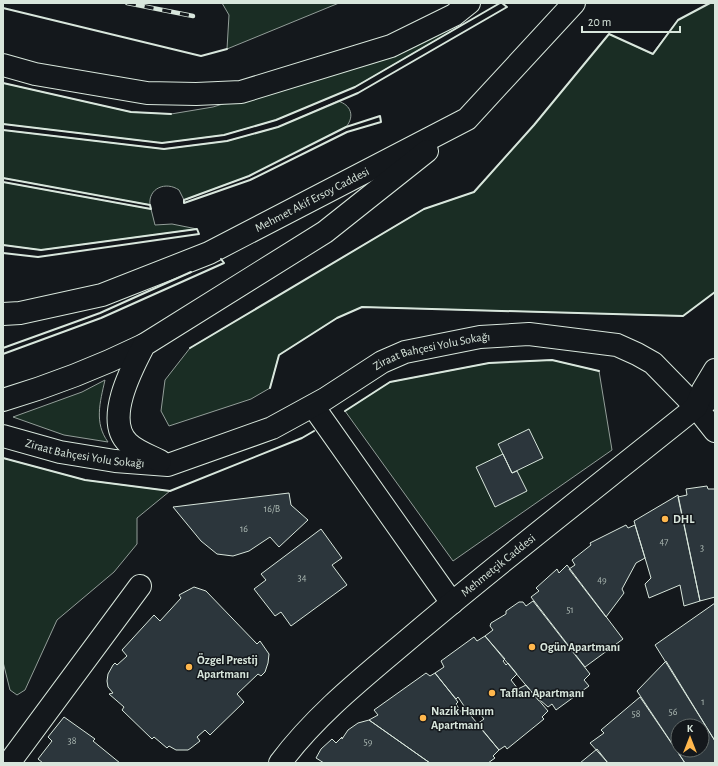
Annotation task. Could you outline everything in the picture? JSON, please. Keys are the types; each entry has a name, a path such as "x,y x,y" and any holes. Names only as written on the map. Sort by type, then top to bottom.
{"street":[{"path":"3,65 35,74 147,93 196,94 241,92 391,46 454,15 469,3"},
{"name":"Mehmet Akif Ersoy Caddesi","path":"3,314 20,313 102,295 209,253 467,119 574,3"},
{"name":"Ziraat Bahçesi Yolu Sokağı","path":"3,400 53,385 86,372 144,345 326,232 467,119"},
{"name":"Ziraat Bahçesi Yolu Sokağı","path":"3,436 60,452 116,461 168,465 272,428 313,406 382,362 405,352 480,337 529,334 617,345 653,364 696,407 715,431"},
{"name":"Ziraat Bahçesi Yolu Sokağı","path":"144,345 130,371 122,397 119,413 120,430 128,443 168,465"},
{"name":"Mehmetçik Caddesi","path":"280,763 316,720 452,603 696,407 703,390 715,370"},
{"path":"696,407 715,396"},
{"path":"313,406 452,603"},
{"path":"9,763 140,586"}],"green space":[{"path":"222,3 339,3 227,49 229,15"},
{"path":"710,3 715,3 715,292 683,316 362,307 337,318 279,355 270,388 251,399 169,426 161,411 165,380 190,348 424,209 474,192 534,125 609,34 652,54 678,20"},
{"path":"452,21 462,25 355,87 276,120 224,135 162,143 3,124 3,83 131,112 171,114 213,107 349,65"},
{"path":"338,101 346,105 350,111 351,115 349,123 346,127 249,176 184,200 179,190 169,186 164,186 155,190 150,199 150,205 3,178 3,130 164,149 227,141 278,127"},
{"path":"3,182 151,209 155,225 172,224 197,229 41,250 3,245"},
{"path":"552,360 599,371 612,450 453,561 345,411 390,382 489,363"},
{"path":"105,380 99,412 101,427 108,442 64,435 13,417 82,392"},
{"path":"3,458 85,480 170,491 137,518 137,544 114,572 57,620 25,690 17,695 10,690 3,662"}],"building":[{"path":"529,429 543,458 512,473 498,444"},
{"path":"503,454 512,473 517,471 527,491 495,507 476,467"},
{"path":"707,486 708,489 715,489 715,597 700,601 678,497 687,495 686,489"},
{"path":"289,493 291,505 308,520 279,547 270,537 249,551 233,556 217,554 201,541 173,507"},
{"path":"678,495 700,601 684,606 680,585 649,598 645,584 651,578 634,521"},
{"path":"626,525 628,528 635,525 645,558 636,563 622,589 624,593 606,617 569,569 575,565 572,560 591,545 590,543"},
{"path":"321,529 342,558 332,565 347,585 291,626 281,612 275,616 254,589 266,580 261,574"},
{"path":"567,565 623,639 585,667 531,597 539,591 536,588 557,569 559,573"},
{"name":"Özgel Prestij Apartmanı","path":"194,587 206,591 257,644 260,641 269,654 265,672 261,676 258,674 237,694 244,702 210,735 205,730 197,737 200,741 191,748 188,750 176,750 169,746 167,748 154,737 152,739 122,710 124,707 109,694 113,693 108,687 107,681 108,674 113,665 115,663 117,665 127,656 122,650 154,615 160,621 181,598 179,595"},
{"name":"Ogün Apartmanı","path":"533,601 590,674 584,680 589,686 556,710 552,704 548,707 540,700 539,701 485,636 493,630 490,626 491,623 506,614 506,611 519,602 523,602 526,606"},
{"path":"715,603 715,741 710,733 710,718 701,718 655,645"},
{"name":"Taflan Apartmanı","path":"485,636 505,659 503,661 506,665 508,663 517,674 511,680 518,689 526,685 548,711 542,717 544,719 507,749 505,746 499,750 477,724 484,719 477,710 470,715 458,697 456,699 435,673 444,667 441,661 474,637 477,641"},
{"path":"666,661 701,718 670,718 670,740 637,691"},
{"name":"Nazik Hanım Apartmanı","path":"426,673 430,676 435,673 458,702 456,704 463,715 467,711 499,750 493,756 495,758 488,763 430,763 369,720 378,715 374,710"},
{"path":"640,697 670,741 670,758 682,758 685,763 608,763 590,743 604,733 601,730"},
{"path":"64,717 95,739 93,741 120,763 43,763 38,759 52,741 48,737"},
{"path":"369,720 430,763 324,763 316,758 321,749 332,739 336,743 342,737 342,739 348,730 358,723"},
{"path":"710,733 715,741 715,763 685,763 682,758 710,758"},
{"path":"597,749 608,763 580,763"}],"railway":[{"path":"127,3 193,16"}],"wall":[{"path":"3,124 162,143 224,135 276,120 355,87 500,3"},
{"path":"3,130 164,149 227,141 278,127 358,93 507,7 502,3"},
{"path":"190,348 424,209 474,192 534,125 609,34 653,54 678,20 710,3"},
{"path":"3,8 201,56 227,49"},
{"path":"3,83 131,112 171,114"},
{"path":"380,116 381,122 347,132 250,180 184,203 184,200 249,176 346,127 380,116"},
{"path":"3,178 150,205 151,209"},
{"path":"3,182 151,209"},
{"path":"3,245 41,250 197,229 199,234 38,257 3,253"},
{"path":"3,354 101,318 224,263 221,259"},
{"path":"3,348 100,313 191,272"},
{"path":"270,388 279,355 337,318 362,307 683,316 715,292"},
{"path":"345,411 390,382 489,363 552,360 599,371"},
{"path":"3,458 85,480 170,491 302,438 314,431"}],"place":[{"name":"DHL","path":"665,519"},
{"name":"Ogün Apartmanı","path":"532,647"},
{"name":"Özgel Prestij Apartmanı","path":"189,667"},
{"name":"Taflan Apartmanı","path":"492,693"},
{"name":"Nazik Hanım Apartmanı","path":"423,718"}]}
